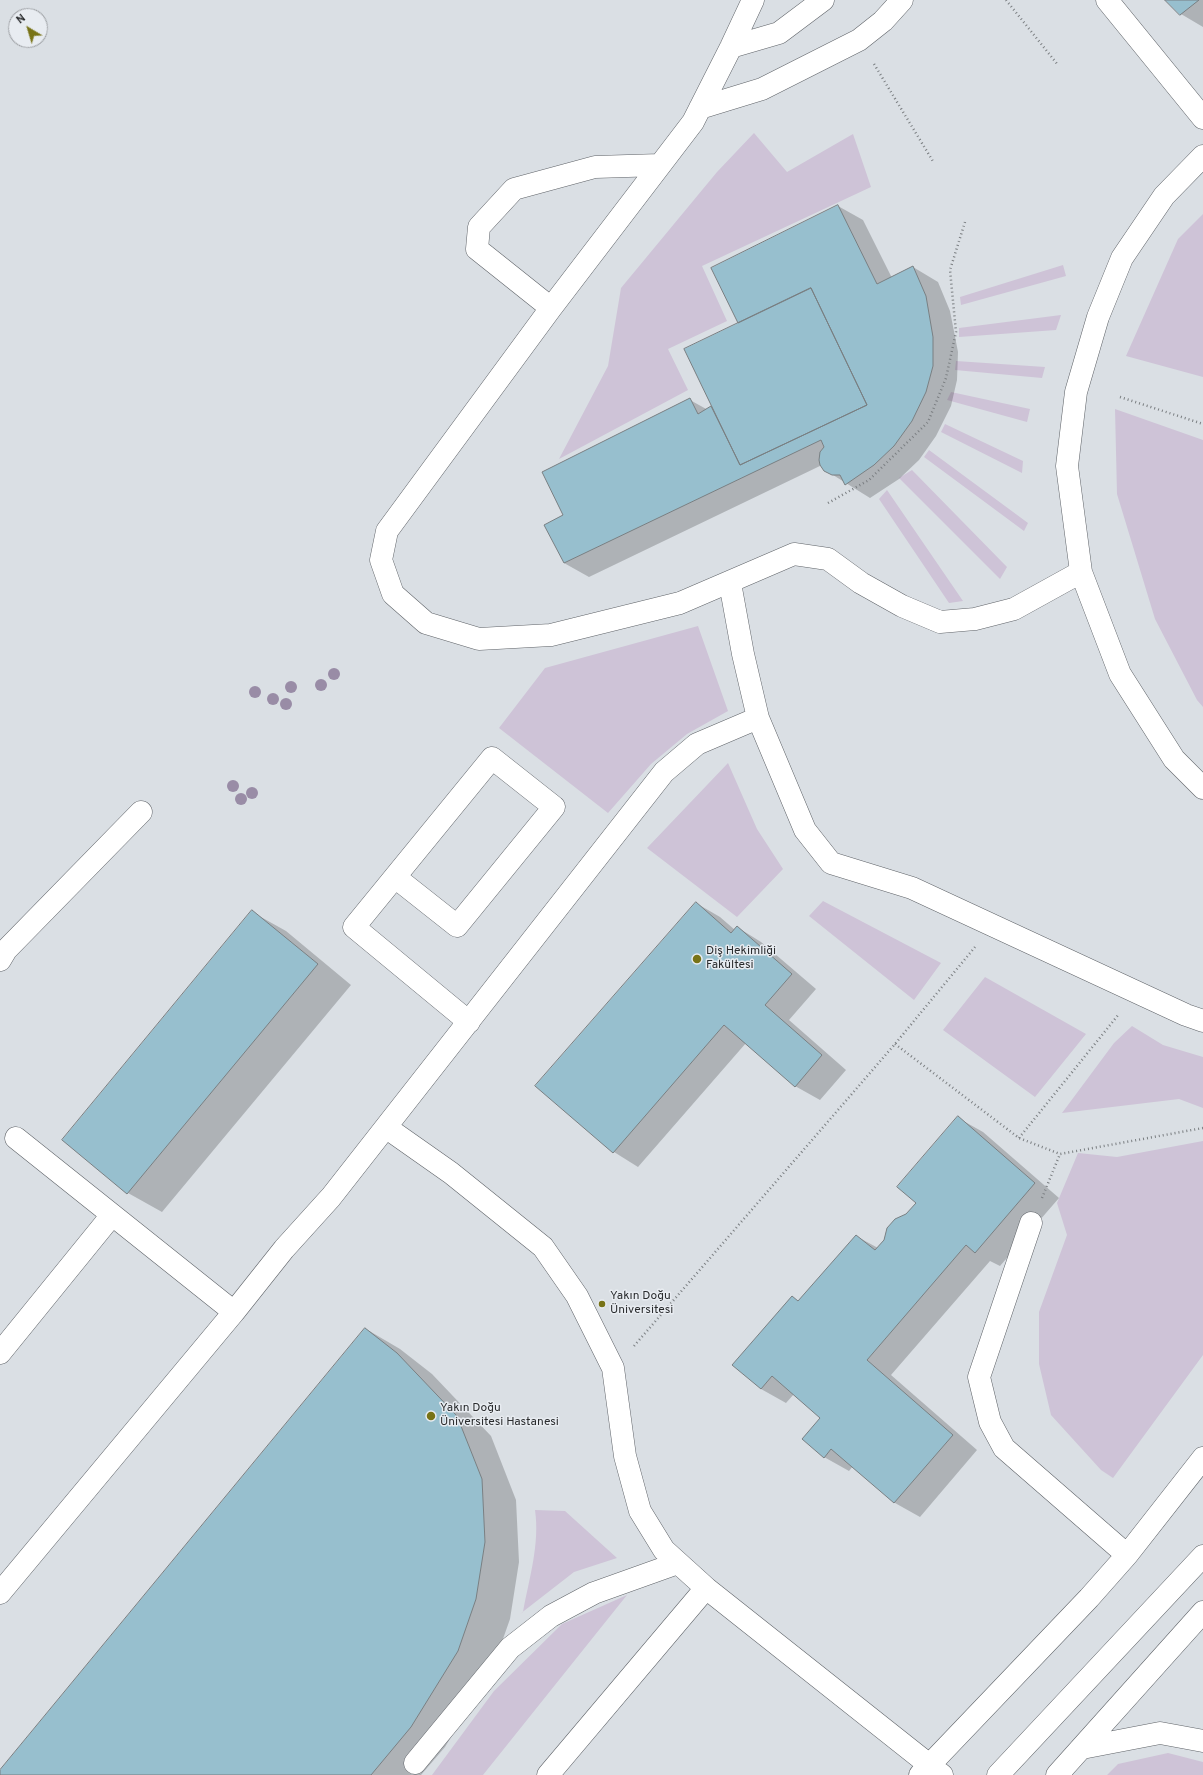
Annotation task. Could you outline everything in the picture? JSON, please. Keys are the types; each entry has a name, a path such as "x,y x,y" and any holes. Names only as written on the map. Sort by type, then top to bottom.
{"street":[{"path":"753,0 693,122 551,308 387,531 381,560 393,594 426,624 479,638 551,635 680,603 794,554 828,559 861,583 902,606 940,622 976,619 1014,609 1081,572"},
{"path":"731,47 779,33 823,0"},
{"path":"700,108 762,88 859,40 883,21 902,0"},
{"path":"1107,0 1203,118"},
{"path":"1203,156 1164,196 1122,258 1098,317 1076,392 1067,466 1081,572 1120,674 1174,759 1203,788"},
{"path":"551,308 477,249 480,227 514,189 595,167 660,165"},
{"path":"730,582 743,654 758,718 804,830 831,863 912,888 1136,992 1203,1021"},
{"path":"0,1593 234,1312 284,1249 331,1197 387,1128 664,772 697,744 758,718"},
{"path":"395,877 457,926 554,807 492,758 354,927 469,1022"},
{"path":"0,960 6,950 141,812"},
{"path":"387,1128 451,1173 543,1247 577,1296 613,1368 625,1456 640,1511 664,1550 706,1588 931,1772 1127,1555 1203,1458"},
{"path":"16,1138 234,1312"},
{"path":"0,1353 112,1215"},
{"path":"1031,1223 978,1377 990,1422 1004,1448 1127,1555"},
{"path":"998,1775 1203,1556"},
{"path":"415,1763 510,1648 551,1616 594,1593 678,1563"},
{"path":"548,1775 706,1588"},
{"path":"1057,1775 1203,1612"},
{"path":"1082,1748 1160,1733 1203,1741"}],"path":[{"path":"1006,0 1058,64"},
{"path":"859,40 934,163"},
{"path":"828,503 869,480 928,422 946,378 956,332 950,270 965,222"},
{"path":"1120,397 1203,424"},
{"path":"613,1368 895,1044 993,925"},
{"path":"1019,1138 1136,992"},
{"path":"895,1044 1019,1138 1060,1154 1203,1128"},
{"path":"1031,1223 1060,1154"}],"shaded area":[{"path":"754,133 787,172 853,134 871,187 702,266 727,321 668,349 688,390 559,459 608,366 621,288 717,172"},
{"path":"1203,214 1203,377 1126,356 1178,239"},
{"path":"1063,265 1066,276 961,305 960,297"},
{"path":"1061,315 1056,330 959,337 959,328"},
{"path":"956,361 1045,367 1042,378 955,370"},
{"path":"951,392 1030,409 1027,422 947,400"},
{"path":"1115,409 1203,440 1203,707 1197,700 1155,619 1117,494"},
{"path":"945,424 1023,461 1022,473 941,432"},
{"path":"929,450 1028,523 1024,531 924,457"},
{"path":"912,470 1007,567 1000,579 899,478"},
{"path":"887,490 963,601 949,603 879,499"},
{"path":"698,626 728,711 687,734 651,764 608,813 499,728 545,668"},
{"path":"728,763 757,829 783,869 737,917 647,848"},
{"path":"823,901 941,963 914,1000 809,916"},
{"path":"985,977 1086,1034 1035,1097 943,1030"},
{"path":"1132,1026 1163,1045 1203,1057 1203,1108 1179,1099 1062,1113 1114,1043"},
{"path":"1203,1141 1203,1355 1113,1478 1101,1470 1051,1415 1039,1364 1039,1312 1067,1235 1057,1203 1078,1153 1117,1157"},
{"path":"535,1510 565,1511 617,1558 574,1572 523,1612 535,1549"},
{"path":"627,1595 483,1775 432,1775 494,1691 562,1624"},
{"path":"1168,1753 1203,1762 1203,1775 1107,1775 1118,1764"}],"building":[{"path":"1165,0 1199,0 1180,15"},
{"path":"838,205 877,284 913,266 926,296 933,337 933,366 926,392 912,421 894,446 874,465 845,485 840,475 832,475 824,471 820,465 820,452 824,447 821,440 564,563 544,525 563,515 542,472 690,398 698,414 711,406 740,465 867,405 811,288 738,323 711,268"},
{"path":"811,288 867,405 740,465 684,349"},
{"path":"696,902 731,933 737,926 792,974 765,1005 822,1055 795,1087 724,1025 613,1153 535,1086"},
{"path":"252,910 318,964 127,1194 62,1140"},
{"path":"958,1116 1035,1183 975,1253 966,1245 867,1360 953,1435 894,1503 831,1449 824,1458 802,1439 820,1418 772,1376 761,1389 732,1365 792,1296 798,1301 856,1235 875,1250 884,1240 887,1228 895,1219 906,1214 916,1203 897,1187"},
{"path":"365,1328 397,1353 457,1416 482,1479 485,1542 476,1599 458,1651 411,1727 371,1775 0,1775 0,1770"}],"place":[{"name":"Diş Hekimliği Fakültesi","path":"697,959"},
{"name":"Yakın Doğu Üniversitesi","path":"602,1304"},
{"name":"Yakın Doğu Üniversitesi Hastanesi","path":"431,1416"}]}
